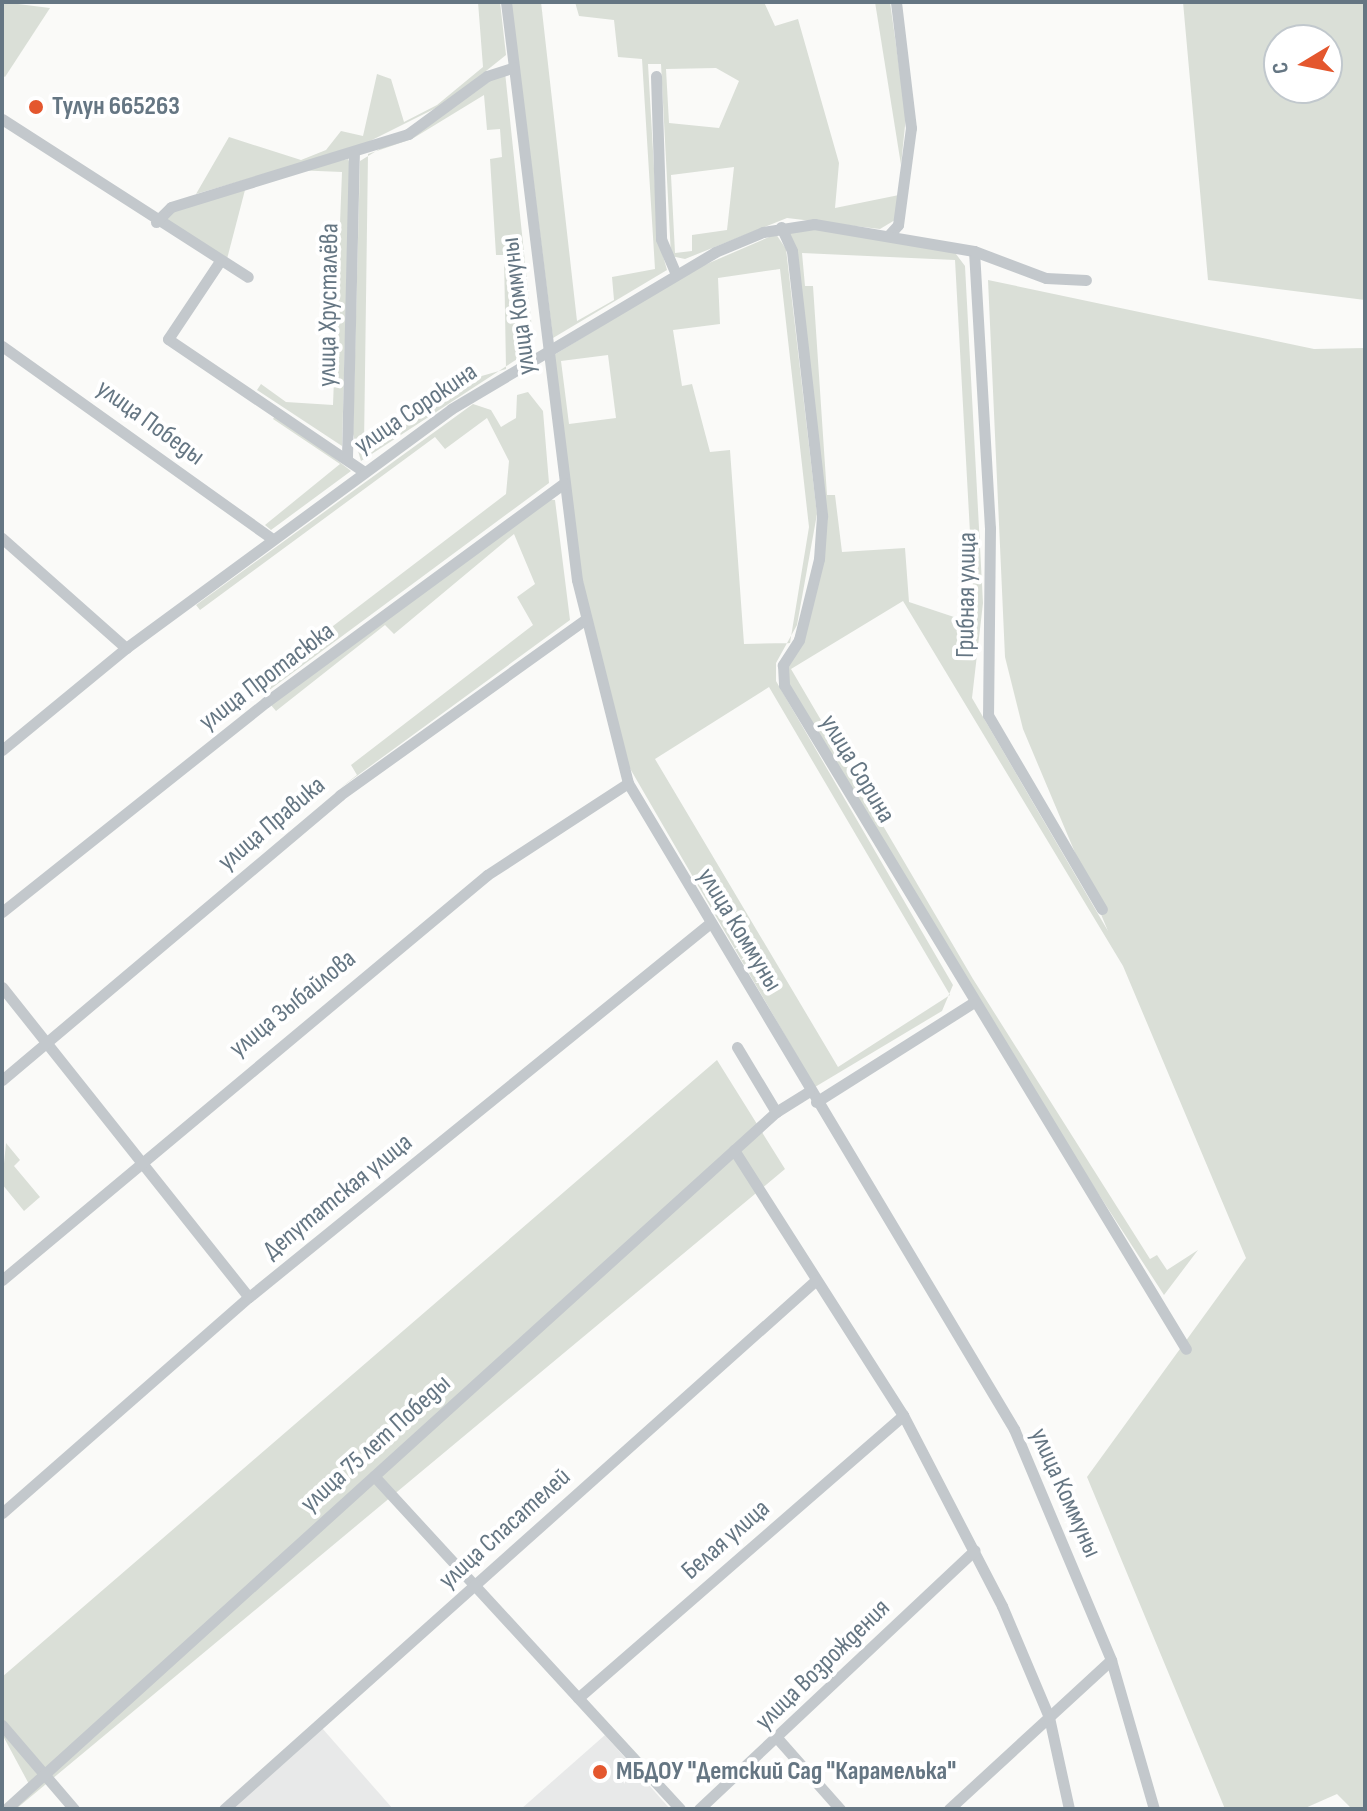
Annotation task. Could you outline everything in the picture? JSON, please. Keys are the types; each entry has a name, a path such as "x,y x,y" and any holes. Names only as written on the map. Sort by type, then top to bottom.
{"street":[{"name":"улица Коммуны","path":"506,2 546,353 584,620 628,783 709,924 1014,1429 1111,1660 1154,1809"},
{"path":"888,236 898,225 911,128 896,2"},
{"path":"156,222 171,207 354,154 418,129 487,76 514,67"},
{"path":"656,76 661,239 675,272"},
{"path":"2,119 218,264 248,277"},
{"name":"улица Хрусталёва","path":"347,457 354,154"},
{"name":"улица Сорокина","path":"2,750 126,648 363,471 675,272 781,227 888,236 974,251 1046,278 1086,280"},
{"name":"улица Сорина","path":"781,227 792,251 822,516 819,559 799,640 783,665 784,685 971,1004 1143,1272 1186,1349"},
{"name":"Грибная улица","path":"974,251 990,528 988,715 1102,909"},
{"path":"218,264 168,339 347,457 363,471"},
{"name":"улица Победы","path":"2,346 271,538"},
{"name":"улица Протасюка","path":"2,912 266,702 564,483"},
{"path":"2,538 126,648"},
{"name":"улица Правика","path":"2,1080 340,795 584,620"},
{"name":"улица Зыбайлова","path":"2,1280 139,1159 487,875 628,783"},
{"name":"Депутатская улица","path":"2,1513 249,1297 709,924"},
{"path":"2,987 249,1297"},
{"name":"улица 75 лет Победы","path":"6,1809 776,1112 812,1096 971,1004"},
{"path":"737,1047 776,1112"},
{"path":"734,1150 903,1415 975,1550 1049,1717 1069,1809"},
{"name":"улица Спасателей","path":"224,1809 815,1281"},
{"name":"Белая улица","path":"578,1698 903,1415"},
{"path":"374,1476 680,1809"},
{"name":"улица Возрождения","path":"699,1809 778,1739 975,1550"},
{"path":"949,1809 1111,1660"},
{"path":"2,1725 74,1809"},
{"path":"778,1739 840,1809"}],"shaded area":[{"path":"2,2 50,8 5,77 2,75"},
{"path":"478,2 500,2 506,55 446,103 360,146 196,194 229,137 301,160 326,150 341,131 363,136 377,74 391,79 404,122 437,105 483,67"},
{"path":"511,2 541,2 577,321 614,300 612,277 655,269 642,59 618,57 614,20 579,16 575,2 764,2 775,26 798,19 839,163 835,208 899,195 895,220 880,229 787,218 685,259 671,256 661,64 648,64 658,238 667,270 553,338","holes":["716,68 739,81 719,128 669,123 666,69","734,167 727,230 692,235 692,251 675,253 671,175"]},
{"path":"875,2 890,2 906,116 901,165"},
{"path":"1183,2 1365,2 1365,300 1208,280"},
{"path":"505,72 534,348 506,366 504,255 496,255 490,159 502,157 500,129 487,130 484,95 412,139 376,151"},
{"path":"368,156 364,446 435,405 433,390 499,371 361,461 353,434 360,161"},
{"path":"348,159 342,446 257,390 261,384 286,402 333,405 342,172 294,170"},
{"path":"245,190 227,259 168,221 168,213"},
{"path":"794,226 953,250 965,266 983,603 972,698 1108,931 1023,729 1005,657 988,280 1314,349 1365,348 1365,1809 1352,1809 1337,1794 1303,1809 1225,1809 1087,1477 1246,1258 1123,966 903,601 791,669 973,979 1150,1259 1157,1255 1167,1270 1198,1250 1164,1295 1000,1042 789,687 787,661 823,551 786,233","holes":["802,253 955,260 975,624 909,602 905,548 842,552 835,495 827,495 813,286 805,286"]},
{"path":"776,234 786,249 817,514 797,625 791,635 809,527 780,269 718,278 720,324 673,330 682,386 692,384 710,452 730,450 744,644 787,643 776,663 776,681 953,985 949,994 769,687 655,759 838,1067 948,996 942,1011 815,1087 621,753 569,519 554,355 693,270","holes":["608,355 616,418 569,424 561,361"]},
{"path":"528,392 543,411 549,483 264,694 257,684 506,494 509,461 487,418 445,449 435,437 200,610 196,605 473,404 491,410 501,427 516,418 517,395"},
{"path":"277,413 351,471 271,530 265,525 340,464 273,419"},
{"path":"544,499 555,500 570,620 339,789 357,775 351,765 533,625 517,597 535,584 514,534 394,634 385,625 276,711 270,704"},
{"path":"717,1060 785,1169 16,1809 2,1809 30,1786 2,1734 2,1677"},
{"path":"6,1143 20,1160 14,1166 40,1197 24,1211 2,1184"},
{"path":"322,1728 393,1809 230,1809"},
{"name":"МБДОУ \"Детский Сад \"Карамелька\"","path":"605,1735 670,1809 521,1809"}],"place":[{"name":"Тулун 665263","path":"36,107"},
{"name":"МБДОУ \"Детский Сад \"Карамелька\"","path":"600,1772"}]}
